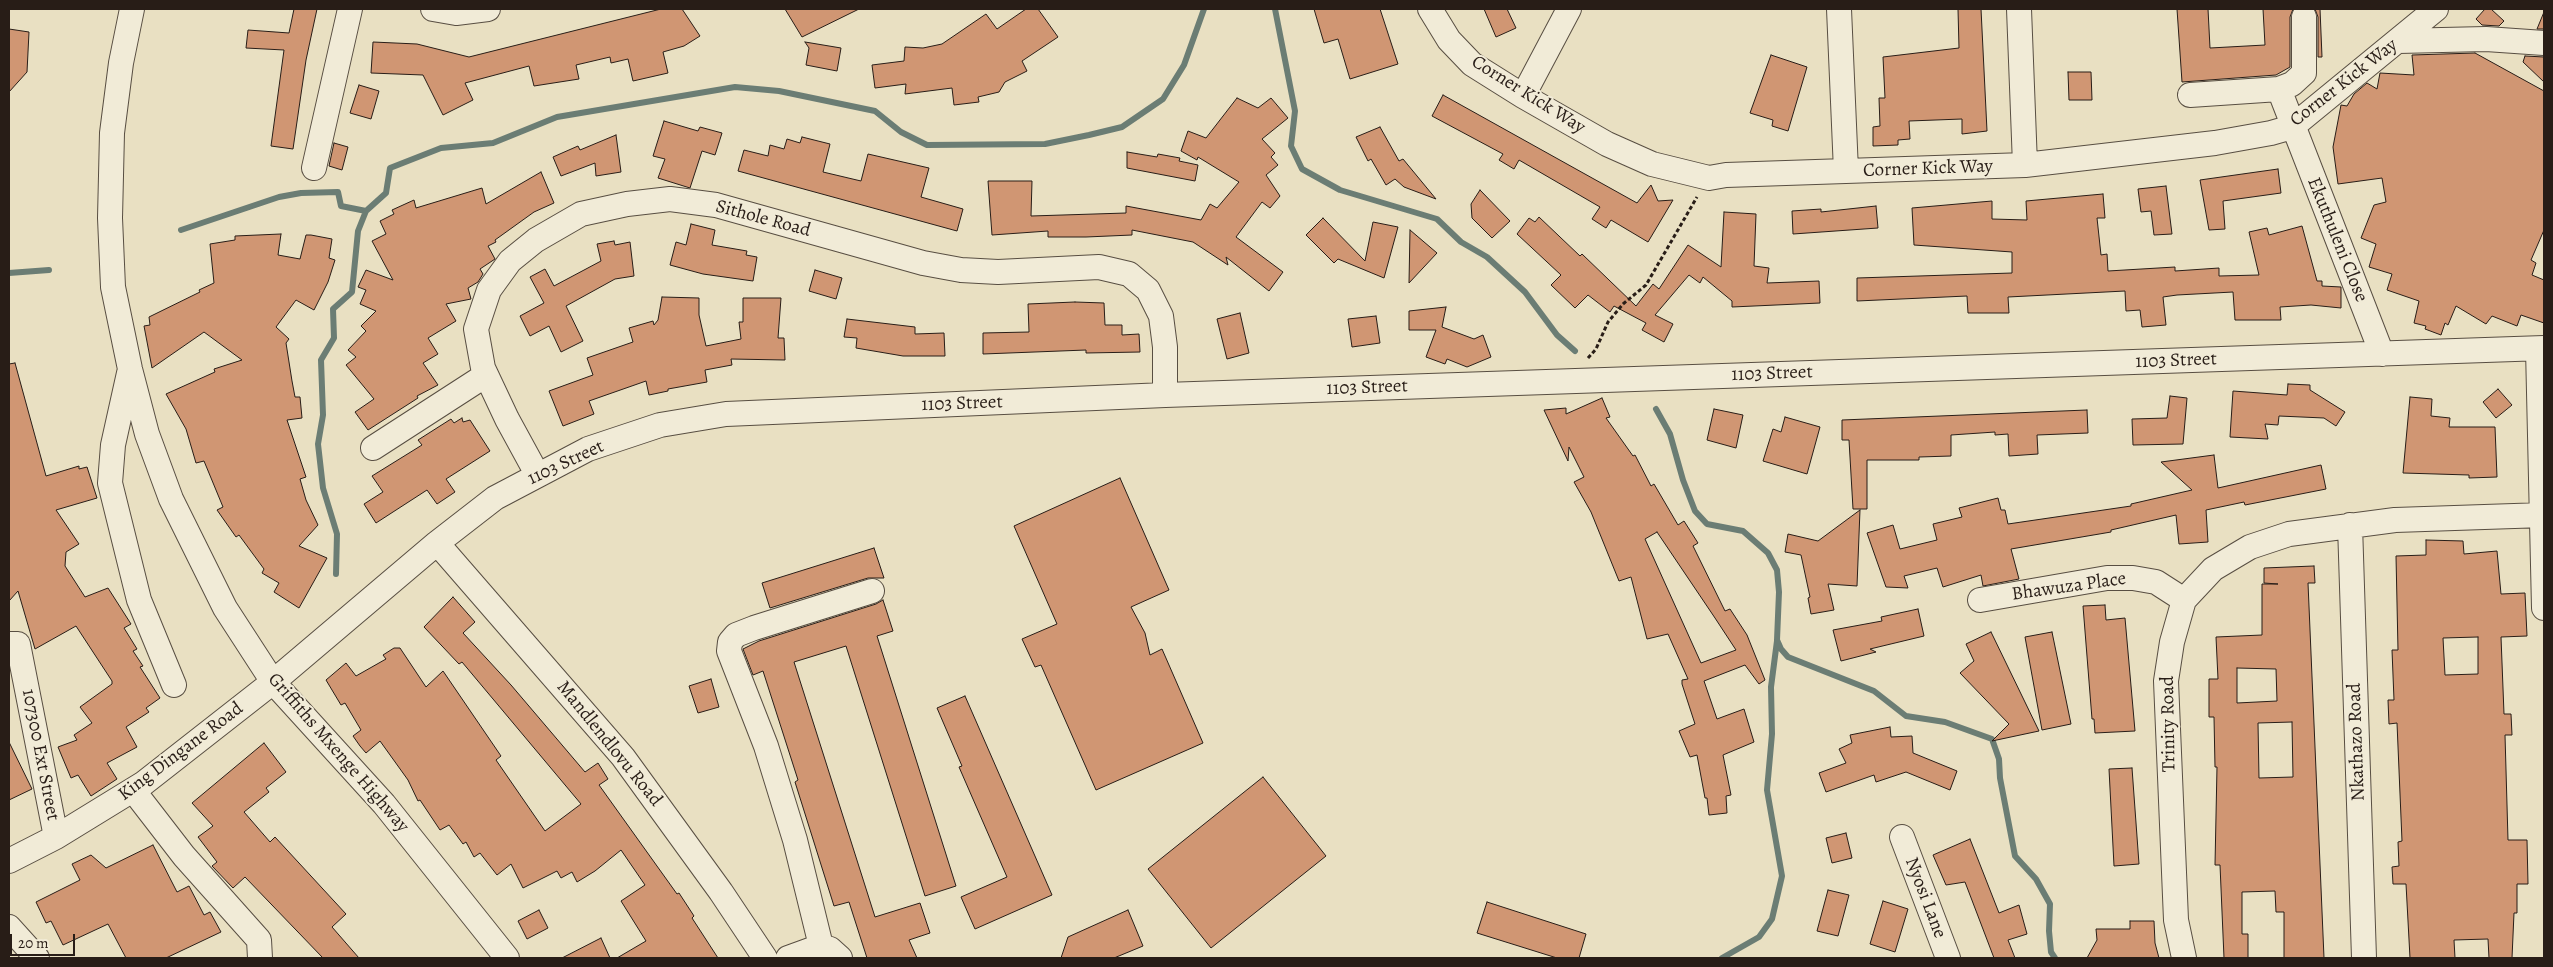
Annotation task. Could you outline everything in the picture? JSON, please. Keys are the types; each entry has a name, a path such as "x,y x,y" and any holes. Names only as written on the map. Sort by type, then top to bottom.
{"street":[{"name":"Griffiths Mxenge Highway","path":"132,9 121,63 112,133 110,218 113,287 130,369 147,434 171,499 226,608 273,682 384,804 506,958"},
{"path":"314,168 350,9"},
{"path":"433,9 456,13 488,9"},
{"name":"Corner Kick Way","path":"1430,9 1449,40 1472,64 1523,96 1607,144 1652,164 1709,178 1726,175 2025,165 2215,143 2271,133 2292,127 2436,9"},
{"path":"1523,96 1568,9"},
{"path":"1839,9 1846,171"},
{"path":"2019,9 2025,165"},
{"path":"2190,95 2279,89 2292,84 2304,73 2304,17"},
{"path":"2398,41 2486,38 2544,43"},
{"name":"Ekuthuleni Close","path":"2279,89 2292,127 2382,354"},
{"name":"Sithole Road","path":"537,474 507,419 486,374 476,329 489,290 510,261 536,240 581,214 627,204 670,198 716,205 923,263 961,270 998,272 1099,267 1129,274 1148,290 1161,316 1165,347 1165,395"},
{"path":"2541,348 2544,608"},
{"name":"1103 Street","path":"273,682 437,543 494,498 588,449 660,426 726,414 1165,395 2541,348"},
{"path":"130,369 113,445 110,483 139,600 174,685"},
{"path":"373,448 486,374"},
{"name":"Trinity Road","path":"2184,958 2176,920 2166,681 2172,642 2184,600 2212,569 2250,547 2289,534 2394,520 2543,515"},
{"name":"Nkathazo Road","path":"2350,526 2364,958"},
{"name":"Mandlendlovu Road","path":"437,543 623,757 721,892 765,958"},
{"name":"Bhawuza Place","path":"1980,600 2107,578 2133,578 2156,582 2184,600"},
{"path":"788,958 831,952 766,746 729,651 730,642 736,635 754,628 872,591"},
{"name":"107300 Ext Street","path":"13,644 56,837"},
{"name":"King Dingane Road","path":"9,861 56,837 133,790 273,682"},
{"path":"133,790 184,856 259,940 260,958"},
{"name":"Nyosi Lane","path":"1902,837 1948,958"},
{"path":"9,927 37,958"}],"path":[{"path":"1583,362 1596,349 1608,322 1623,304 1646,285 1709,178"}],"building":[{"path":"294,9 317,9 306,60 293,149 271,146 284,50 246,48 248,30 289,33"},
{"path":"661,9 682,9 700,36 684,46 663,52 668,73 633,81 628,59 611,63 610,57 576,65 579,79 534,86 529,66 465,83 473,100 443,115 423,75 371,73 373,42 417,44 469,57"},
{"path":"785,9 859,9 802,37"},
{"path":"1026,9 1038,9 1058,37 1022,61 1027,71 1005,82 999,92 978,97 979,102 954,105 952,88 905,94 906,84 875,88 872,65 904,61 905,47 923,48 942,44 986,14 997,29"},
{"path":"1314,9 1380,9 1398,64 1350,79 1338,39 1324,43"},
{"path":"1484,9 1507,9 1516,28 1496,37"},
{"path":"1958,9 1981,9 1987,131 1962,134 1962,119 1909,121 1910,139 1898,140 1898,145 1873,146 1873,127 1880,126 1879,98 1885,98 1883,57 1959,48"},
{"path":"2177,9 2208,9 2210,48 2265,45 2263,9 2293,9 2290,17 2290,67 2276,75 2182,82"},
{"path":"2315,9 2320,9 2322,57 2318,57 2318,17"},
{"path":"2485,9 2491,9 2504,21 2499,26 2482,25 2476,19"},
{"path":"2544,12 2544,29 2537,29"},
{"path":"9,29 29,32 27,72 9,92"},
{"path":"805,42 841,48 837,71 806,65 809,48"},
{"path":"2475,53 2544,91 2544,230 2531,260 2536,263 2532,275 2544,280 2544,323 2521,315 2517,326 2492,316 2486,324 2456,306 2448,325 2445,323 2441,335 2425,329 2426,326 2414,323 2419,301 2387,290 2392,274 2369,267 2376,244 2361,238 2374,205 2386,202 2382,178 2338,184 2333,147 2341,105 2347,106 2354,94 2367,83 2377,89 2380,73 2414,75 2412,55"},
{"path":"1771,55 1807,67 1788,131 1772,126 1773,120 1750,113"},
{"path":"2525,56 2544,57 2544,82 2523,62"},
{"path":"2068,72 2091,72 2092,100 2069,100"},
{"path":"359,85 379,91 371,119 350,113"},
{"path":"1443,95 1637,203 1651,185 1658,201 1673,200 1648,242 1611,220 1606,228 1592,219 1600,207 1519,160 1514,169 1499,160 1503,154 1432,116"},
{"path":"1237,98 1258,108 1271,98 1288,118 1262,139 1275,153 1271,157 1278,165 1266,175 1280,196 1270,208 1262,202 1236,237 1283,272 1269,291 1226,257 1228,265 1193,242 1132,230 1132,235 1086,237 1048,237 1048,231 992,235 988,181 1032,181 1031,216 1126,213 1126,206 1201,220 1210,204 1217,208 1239,182 1198,157 1197,160 1181,151 1188,131 1206,138"},
{"path":"664,121 698,131 700,127 722,133 715,155 702,151 690,188 658,178 665,159 653,156"},
{"path":"1380,127 1399,161 1403,159 1436,199 1404,187 1395,179 1386,185 1371,159 1368,161 1356,137"},
{"path":"616,135 621,172 596,176 595,163 561,176 553,157 578,146 580,150"},
{"path":"802,137 830,144 823,172 861,181 868,154 929,168 921,197 963,209 957,231 738,171 744,150 768,156 770,145 784,149 787,139 800,143"},
{"path":"334,143 348,147 342,170 329,166"},
{"path":"1127,152 1157,157 1158,154 1180,158 1179,161 1198,165 1195,181 1127,168"},
{"path":"2278,169 2281,193 2223,201 2225,229 2209,230 2200,180"},
{"path":"541,172 554,203 534,212 495,240 496,242 488,246 495,259 480,269 483,274 478,282 468,288 471,299 446,304 456,321 428,338 438,354 423,363 438,385 417,396 418,398 368,430 355,412 374,399 346,365 356,357 348,350 366,331 361,326 376,311 360,304 366,290 358,287 366,270 393,280 372,241 386,234 380,221 394,214 392,210 414,200 416,208 482,188 486,204"},
{"path":"2166,186 2172,234 2154,235 2151,211 2141,212 2138,189"},
{"path":"1480,190 1510,221 1492,238 1472,218 1471,204"},
{"path":"2103,194 2105,218 2097,218 2101,255 2107,254 2108,271 2175,267 2175,271 2219,268 2219,276 2259,275 2249,232 2267,228 2269,235 2302,226 2317,281 2322,281 2322,286 2341,287 2341,308 2311,305 2280,307 2281,320 2235,320 2233,292 2177,295 2163,297 2166,325 2142,327 2140,310 2126,311 2125,291 2008,297 2009,313 1968,313 1967,296 1857,301 1857,278 2012,273 2012,252 1914,245 1912,208 1992,201 1992,219 2027,220 2026,201"},
{"path":"1876,206 1878,228 1793,234 1792,211 1821,209 1821,212"},
{"path":"1724,212 1756,214 1754,266 1769,268 1767,283 1819,281 1820,303 1732,307 1732,301 1703,277 1700,283 1689,275 1655,315 1673,324 1664,342 1642,330 1646,323 1614,306 1610,312 1588,295 1575,308 1551,285 1561,275 1517,234 1529,218 1535,222 1539,217 1580,256 1582,254 1636,306 1653,284 1659,289 1688,245 1721,267"},
{"path":"1323,218 1365,261 1373,222 1398,227 1384,278 1338,259 1334,263 1306,235"},
{"path":"691,224 715,230 712,245 747,251 746,255 757,257 753,281 703,274 670,265 676,242 686,245"},
{"path":"1410,230 1437,253 1409,283"},
{"path":"281,234 278,255 300,259 306,235 311,235 332,239 329,258 335,260 328,282 314,310 296,300 276,327 289,339 286,343 292,381 295,397 300,397 302,418 287,420 306,477 300,479 306,500 318,525 299,546 327,558 299,608 274,592 279,583 262,573 264,569 239,535 236,537 217,510 223,507 204,461 196,463 186,429 166,394 215,372 214,369 242,360 204,332 152,368 144,326 150,325 149,317 214,283 210,244 235,240 235,236"},
{"path":"614,241 615,245 630,242 634,276 615,279 566,306 583,341 561,352 549,326 530,336 520,316 544,303 530,277 545,269 554,286 601,261 597,244"},
{"path":"815,270 842,278 836,299 809,291"},
{"path":"662,297 699,298 699,315 706,346 741,339 739,322 743,322 743,298 781,298 778,338 784,338 785,360 731,359 732,365 705,370 707,382 668,389 668,391 649,395 646,381 589,401 594,414 563,426 549,391 593,375 587,358 633,342 629,328 653,321 654,325 658,320"},
{"path":"1104,303 1105,325 1122,325 1122,335 1139,334 1140,352 1086,353 1086,350 983,354 983,333 1029,332 1028,304"},
{"path":"1446,307 1442,327 1474,339 1483,335 1491,357 1467,367 1447,359 1445,364 1426,357 1436,330 1409,330 1409,311"},
{"path":"1240,313 1249,353 1227,359 1217,319"},
{"path":"1376,316 1380,343 1352,347 1348,319"},
{"path":"847,319 915,327 915,334 944,333 945,356 903,356 856,348 857,338 844,337"},
{"path":"15,363 46,476 79,466 79,469 87,467 97,498 56,510 79,544 66,552 65,566 85,597 108,588 131,624 124,628 137,649 133,651 143,666 140,667 160,698 146,708 149,712 126,727 137,747 107,763 117,779 91,796 78,775 71,778 58,747 77,740 74,735 92,723 80,707 112,684 112,681 76,626 35,649 18,591 9,601 9,364"},
{"path":"2288,384 2310,385 2310,390 2345,412 2336,426 2324,418 2279,416 2278,425 2265,424 2268,439 2230,437 2233,391 2287,395"},
{"path":"2498,389 2512,405 2496,418 2483,402"},
{"path":"2170,396 2187,398 2183,444 2133,445 2132,419 2167,418"},
{"path":"2410,397 2432,399 2431,416 2450,418 2449,427 2495,427 2497,477 2469,478 2469,475 2403,473"},
{"path":"1602,398 1610,417 1606,418 1633,456 1635,455 1651,486 1654,484 1678,525 1684,521 1698,543 1693,546 1725,611 1730,609 1747,635 1765,680 1759,684 1745,665 1704,681 1717,719 1744,709 1754,742 1723,755 1731,795 1726,796 1727,813 1709,815 1697,755 1690,757 1679,731 1695,724 1682,684 1682,680 1688,679 1668,634 1647,639 1631,577 1619,581 1591,512 1574,482 1584,477 1569,447 1568,461 1544,410 1566,408 1566,414","holes":["1657,532 1736,650 1701,663 1645,539"]},
{"path":"1714,409 1743,415 1736,448 1707,440"},
{"path":"2087,410 2088,433 2037,435 2038,454 2009,456 2008,434 1995,435 1995,432 1951,435 1951,456 1919,457 1919,460 1867,460 1867,509 1853,509 1849,440 1842,440 1842,420"},
{"path":"1785,417 1820,427 1807,474 1763,461 1773,429 1781,432"},
{"path":"462,418 463,422 470,420 490,451 446,479 455,492 437,504 427,490 376,523 364,504 383,492 372,476 422,445 418,440 451,419 454,423"},
{"path":"2214,455 2218,488 2321,465 2326,489 2245,505 2244,502 2206,510 2208,542 2179,544 2176,515 2111,530 2111,532 2011,549 2019,579 1983,586 1981,575 1943,587 1937,568 1904,576 1908,588 1886,587 1867,533 1893,525 1900,549 1937,540 1933,524 1962,517 1959,508 1998,498 2001,510 2005,510 2008,524 2131,506 2131,504 2192,490 2161,462"},
{"path":"1120,478 1169,590 1131,607 1145,633 1150,655 1162,649 1203,743 1096,790 1041,665 1035,667 1022,639 1057,624 1014,526"},
{"path":"1860,510 1857,586 1828,584 1834,610 1811,614 1808,598 1810,597 1801,555 1785,552 1788,534 1818,541"},
{"path":"2426,540 2463,541 2464,554 2497,551 2501,594 2525,593 2527,636 2501,637 2504,714 2511,714 2512,735 2505,735 2508,840 2527,840 2528,884 2517,884 2517,913 2514,913 2512,958 2489,958 2488,939 2454,940 2455,958 2410,958 2406,884 2393,884 2392,867 2399,866 2398,842 2402,841 2397,723 2389,724 2388,700 2394,700 2392,650 2398,650 2396,556 2426,555","holes":["2478,637 2478,674 2445,675 2443,638"]},
{"path":"874,548 884,578 868,578 770,608 762,583"},
{"path":"2314,566 2315,583 2308,583 2324,958 2284,958 2284,912 2276,912 2275,891 2242,892 2242,934 2248,934 2248,958 2224,958 2220,865 2215,865 2217,767 2215,767 2214,717 2209,717 2209,679 2218,679 2216,637 2262,635 2262,584 2278,584 2264,583 2264,568","holes":["2237,668 2276,669 2277,701 2237,703","2292,722 2293,777 2259,778 2258,723"]},
{"path":"453,597 475,622 463,633 511,685 585,772 598,763 608,779 599,785 677,894 679,893 694,916 692,918 718,958 617,958 646,941 621,901 645,885 621,850 595,871 577,882 572,872 561,878 557,871 523,888 511,864 497,875 480,853 474,857 466,842 463,844 449,825 440,830 420,800 418,801 408,780 380,741 366,753 360,746 353,736 361,730 345,703 341,705 326,680 346,663 356,676 386,659 383,655 394,648 400,648 426,687 443,671 501,756 496,760 545,831 581,804 462,662 459,664 424,627"},
{"path":"883,600 893,631 877,636 956,886 925,896 846,646 794,662 875,917 920,903 930,933 909,940 917,958 867,958 849,902 834,906 795,782 798,780 763,671 753,675 743,649 759,641 876,604"},
{"path":"2105,605 2106,620 2125,618 2135,731 2095,733 2094,719 2092,719 2083,606"},
{"path":"1918,609 1924,636 1870,649 1876,652 1841,661 1833,630 1882,621 1881,617"},
{"path":"1991,632 2039,731 1992,741 2009,724 1960,673 1974,661 1966,644"},
{"path":"2052,632 2071,724 2042,730 2025,637"},
{"path":"711,679 719,707 698,713 689,686"},
{"path":"965,696 1052,895 975,929 961,897 1007,877 959,767 962,766 937,708"},
{"path":"1890,727 1891,737 1912,736 1913,753 1957,771 1950,790 1906,772 1876,782 1874,775 1826,792 1819,773 1846,763 1839,749 1852,743 1850,735"},
{"path":"9,742 32,789 9,800"},
{"path":"264,743 286,772 266,788 269,792 244,812 270,842 275,837 346,914 332,927 359,958 323,958 245,877 233,888 212,866 217,862 198,837 213,826 192,803"},
{"path":"2132,768 2139,864 2114,866 2109,769"},
{"path":"1263,777 1326,856 1211,948 1148,869"},
{"path":"1846,833 1852,858 1832,863 1826,838"},
{"path":"1970,839 1999,913 2019,905 2027,934 2008,940 2015,958 1994,958 1965,882 1946,885 1933,855"},
{"path":"153,845 177,892 189,886 204,915 210,912 221,932 166,958 126,958 108,924 63,945 51,921 46,923 36,902 80,880 72,864 91,855 106,868"},
{"path":"1828,890 1849,895 1838,936 1817,931"},
{"path":"1883,901 1908,909 1895,952 1870,944"},
{"path":"1487,902 1586,934 1579,958 1557,958 1477,933"},
{"path":"539,910 548,928 527,939 518,921"},
{"path":"1128,910 1143,946 1114,958 1061,958 1068,937"},
{"path":"2130,921 2154,921 2155,943 2159,958 2087,958 2097,940 2096,929 2130,929"},
{"path":"601,938 610,958 562,958"}],"waterway":[{"path":"181,230 279,197 301,193 338,192 341,206 366,211 386,193 390,168 441,148 493,143 557,117 735,87 779,91 875,111 901,132 927,145 1045,144 1089,135 1122,127 1163,99 1184,65 1204,9"},
{"path":"1275,9 1295,111 1291,146 1302,169 1340,190 1437,219 1461,242 1487,257 1525,292 1557,335 1575,351"},
{"path":"336,574 337,534 323,488 318,444 323,415 321,360 334,338 333,309 352,292 358,231 366,211"},
{"path":"9,273 49,270"},
{"path":"1656,409 1670,434 1683,480 1695,511 1707,524 1743,531 1768,553 1777,570 1779,592 1777,640 1781,649 1788,657 1874,691 1906,716 1945,722 1992,739 1999,759 2000,778 2015,856 2036,879 2050,904 2049,931 2051,952 2055,958"},
{"path":"1722,958 1759,937 1772,919 1782,876 1767,790 1772,734 1771,687 1777,641"}]}
